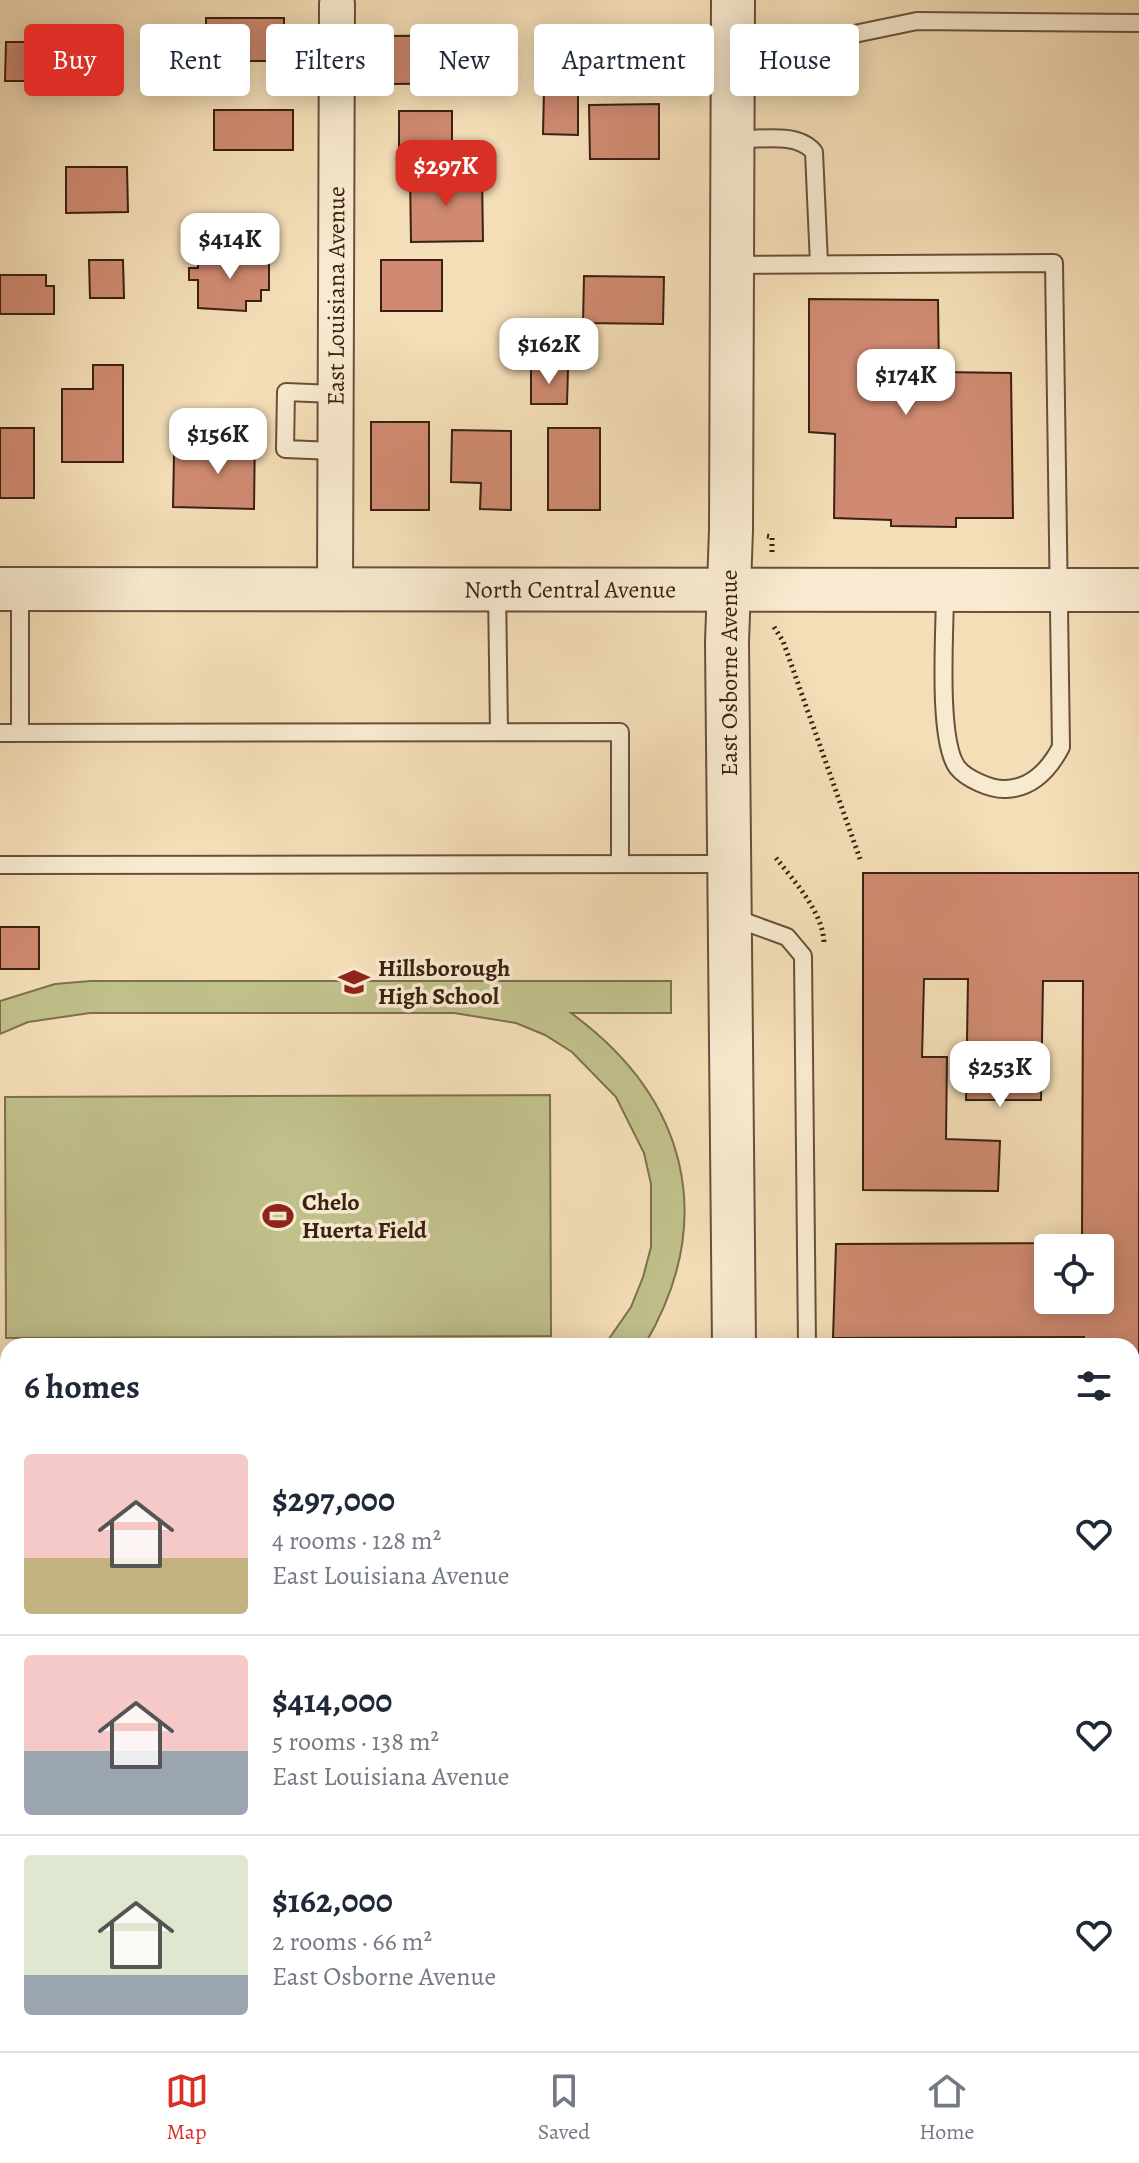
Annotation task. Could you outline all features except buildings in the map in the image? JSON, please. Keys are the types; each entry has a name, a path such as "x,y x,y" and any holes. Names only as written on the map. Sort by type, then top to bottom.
{"street":[{"name":"East Osborne Avenue","path":"733,0 733,24"},
{"name":"East Louisiana Avenue","path":"335,588 337,4"},
{"name":"East Osborne Avenue","path":"732,96 729,864 734,1338"},
{"name":"North Central Avenue","path":"10,589 1139,590"}],"lane":[{"path":"859,33 917,21 1139,23"},
{"path":"732,140 789,140 805,144 814,152 819,264"},
{"path":"732,265 1054,263 1061,747 1049,770 1006,789 980,784 958,768 946,739 945,590"},
{"path":"334,394 286,392 285,449 334,451"},
{"path":"497,588 499,732"},
{"path":"10,589 20,733"},
{"path":"0,733 620,732 620,863"},
{"path":"0,865 729,864"},
{"path":"730,917 787,937 796,943 803,956 807,1338"}],"path":[{"path":"773,627 783,641 860,859"}],"green space":[{"path":"91,981 671,981 671,1013 571,1013 611,1047 642,1083 665,1122 679,1164 684,1207 681,1252 667,1299 648,1338 610,1338 631,1307 651,1247 651,1184 644,1153 616,1097 572,1052 545,1035 516,1023 454,1013 90,1013 28,1022 0,1034 0,1001 55,984"},
{"name":"Chelo Huerta Field","path":"550,1095 551,1336 6,1338 5,1097"}],"place":[{"name":"Hillsborough High School","path":"354,982"},
{"name":"Chelo Huerta Field","path":"278,1216"}]}
